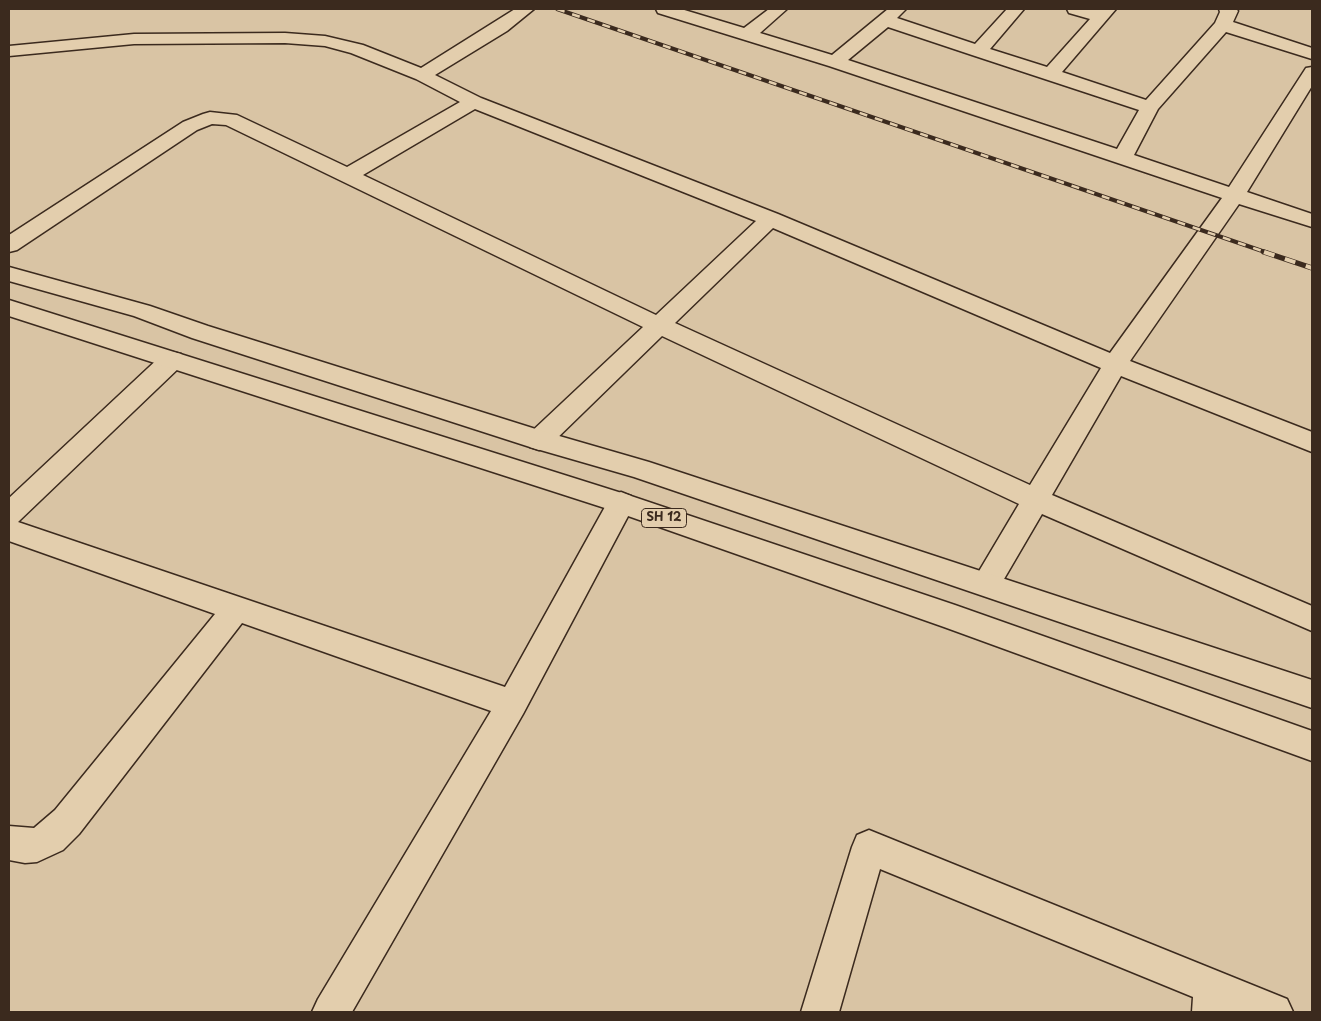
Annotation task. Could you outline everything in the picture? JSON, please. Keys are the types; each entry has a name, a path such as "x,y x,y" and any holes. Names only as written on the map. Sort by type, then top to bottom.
{"street":[{"path":"422,75 501,27 526,9"},
{"path":"664,9 835,62 1312,221"},
{"path":"747,35 779,9"},
{"path":"978,51 1016,9"},
{"path":"1075,9 1104,13"},
{"path":"1051,74 1104,13"},
{"path":"835,62 891,14 978,51 1150,107"},
{"path":"1122,158 1150,107 1225,17 1312,54"},
{"path":"9,51 75,43 134,39 325,40 357,49 422,75 474,102 770,219 1115,364 1312,442"},
{"path":"987,583 1115,364 1234,196 1312,72"},
{"path":"348,175 474,102"},
{"path":"9,245 190,126 210,118 230,119 658,325 1035,499 1312,619"},
{"path":"539,440 770,219"},
{"path":"9,274 142,311 200,332 539,440 640,469 987,583 1312,694"},
{"name":"SH 12","path":"9,308 621,503 945,615 1312,746"},
{"path":"9,514 172,360"},
{"path":"331,1012 512,704 621,503"},
{"path":"9,530 235,610 512,704"},
{"path":"9,843 26,846 37,845 51,838 68,822 235,610"},
{"path":"820,1012 869,847 1212,1000 1274,1012"}],"railway":[{"path":"557,9 1268,253"},
{"path":"1264,252 1312,268"}]}
